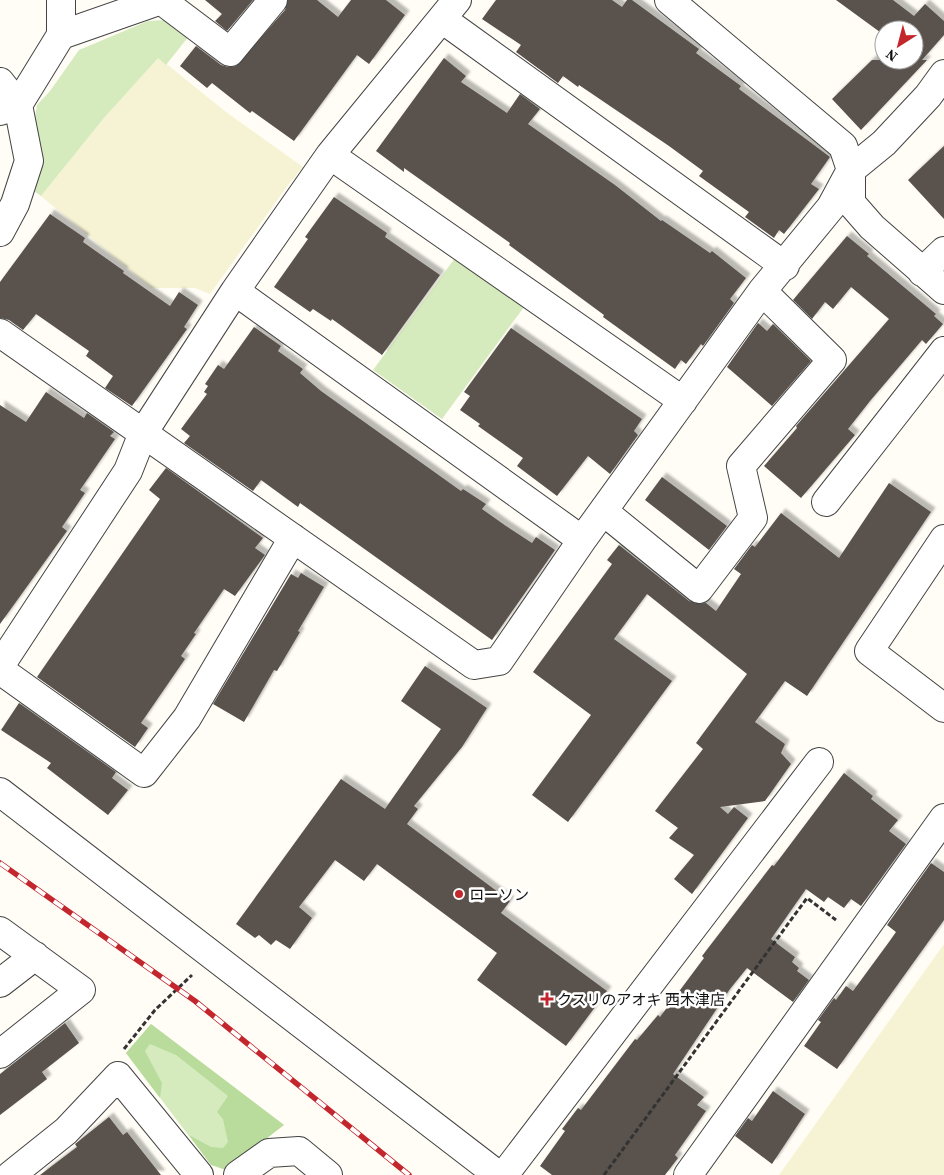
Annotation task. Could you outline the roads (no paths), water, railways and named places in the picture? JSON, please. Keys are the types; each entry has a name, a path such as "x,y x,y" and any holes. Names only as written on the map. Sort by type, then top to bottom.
{"street":[{"path":"61,0 61,36"},
{"path":"9,108 61,36 161,0 230,52 273,0"},
{"path":"669,0 843,146 851,170 851,203 872,228 944,290"},
{"path":"0,666 128,471 143,433 235,292 330,155 450,9 785,266"},
{"path":"0,333 474,666 499,660 582,540 762,291 785,266 831,207 851,170 884,143 928,96 944,74"},
{"path":"0,82 29,161 15,204 0,232"},
{"path":"330,155 683,401"},
{"path":"922,272 944,252"},
{"path":"603,511 699,589 754,518 741,466 832,360 762,291"},
{"path":"235,292 582,540"},
{"path":"826,502 944,351"},
{"path":"0,670 144,773 187,718 293,538"},
{"path":"944,539 869,651 944,708"},
{"path":"504,1175 819,762"},
{"path":"0,792 498,1175"},
{"path":"688,1175 859,936 943,823"},
{"path":"0,930 81,990 0,1054"},
{"path":"0,983 35,956"},
{"path":"10,1175 66,1131 118,1076 199,1175"},
{"path":"238,1175 268,1153 299,1152 328,1175"}],"railway":[{"path":"0,863 195,1001 409,1175"}],"place":[{"name":"ローソン","path":"459,894"},
{"name":"クスリのアオキ 西木津店","path":"547,999"}]}
